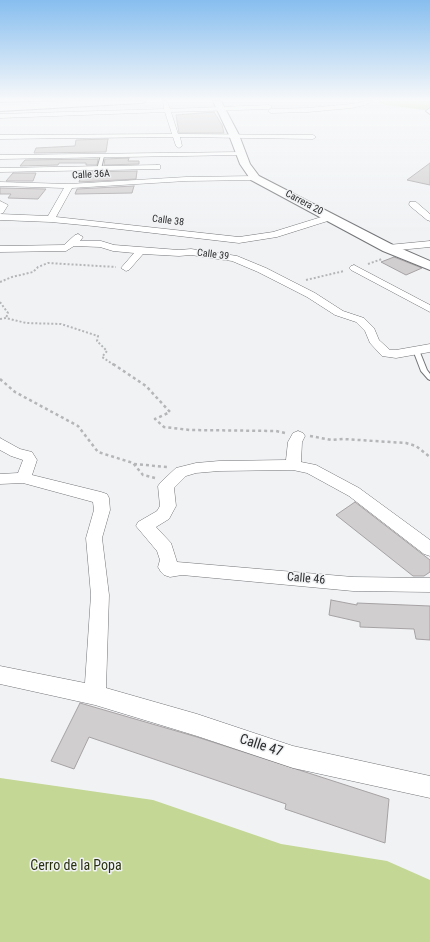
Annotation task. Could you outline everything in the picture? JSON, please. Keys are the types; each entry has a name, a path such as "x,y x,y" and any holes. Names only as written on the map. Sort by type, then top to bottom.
{"main road":[{"name":"Carrera 20","path":"237,145 245,164 255,178 388,248 430,266"}],"street":[{"path":"0,157 109,145 181,155 241,154"},
{"path":"178,145 181,155"},
{"name":"Calle 36A","path":"0,170 157,167"},
{"path":"145,168 150,182"},
{"path":"0,184 11,170"},
{"name":"Calle 36A","path":"0,184 69,186 255,178"},
{"path":"50,219 69,186"},
{"path":"0,203 4,205 0,211"},
{"path":"413,204 430,218"},
{"name":"Calle 38","path":"0,217 50,219 93,223 239,240 274,235 331,218"},
{"path":"0,249 66,248 93,223"},
{"path":"72,243 102,244 113,248 141,251"},
{"path":"388,248 430,244"},
{"path":"126,268 141,251"},
{"name":"Calle 39","path":"141,251 179,254 192,252 234,258 262,270 311,295 339,313 360,320 370,330 374,341 386,353 396,354 430,348"},
{"path":"354,268 430,309"},
{"path":"293,465 295,442 298,436"},
{"path":"0,443 5,448 16,453 27,455 30,460 23,478"},
{"path":"169,474 196,468 219,466 293,465 311,469 354,492 430,549"},
{"name":"Calle 46","path":"169,474 166,486 168,506 164,515 144,526 154,534 165,548 169,560 167,567 170,570 182,568 354,584 430,585"},
{"path":"0,479 23,478 101,498 102,510 94,538 100,595 95,695"},
{"name":"Calle 47","path":"0,675 95,695 196,725 293,757 430,787"}],"lane":[{"path":"99,169 109,145"},
{"path":"416,350 424,371 430,378"}],"path":[{"path":"0,282 12,276 33,272 38,267 48,263 126,268"},
{"path":"0,302 8,313 6,318"},
{"path":"0,319 6,318 26,323 61,324 98,336 97,341 107,351 102,357 146,386 170,412 155,419 164,427 220,432 276,431 298,436 332,440 343,439 406,443 416,446 430,457"},
{"path":"0,379 15,392 78,426 98,452 104,456 134,463 162,467 169,474"},
{"path":"134,463 143,475 169,474"}],"green space":[{"name":"Cerro de la Popa","path":"0,778 153,800 281,844 387,861 430,880 430,942 0,942"}],"building":[{"path":"107,145 106,152 34,153 36,148"},
{"path":"129,158 128,161 139,161 139,164 104,165 105,159"},
{"path":"98,159 97,165 86,165 86,163 59,163 58,165 20,166 25,160"},
{"path":"430,163 430,185 407,180"},
{"path":"137,171 136,179 79,182 83,172"},
{"path":"13,173 36,173 33,181 6,181"},
{"path":"134,186 132,193 75,194 77,189"},
{"path":"0,188 46,189 38,199 8,198 11,194 0,194"},
{"path":"394,257 422,268 406,275 381,262"},
{"path":"355,502 430,560 430,572 424,576 413,576 336,515"},
{"path":"331,600 357,605 357,603 430,606 430,640 416,639 414,629 360,627 360,622 329,615"},
{"path":"80,703 197,737 389,799 385,843 285,809 286,804 89,737 74,769 51,761"}]}
